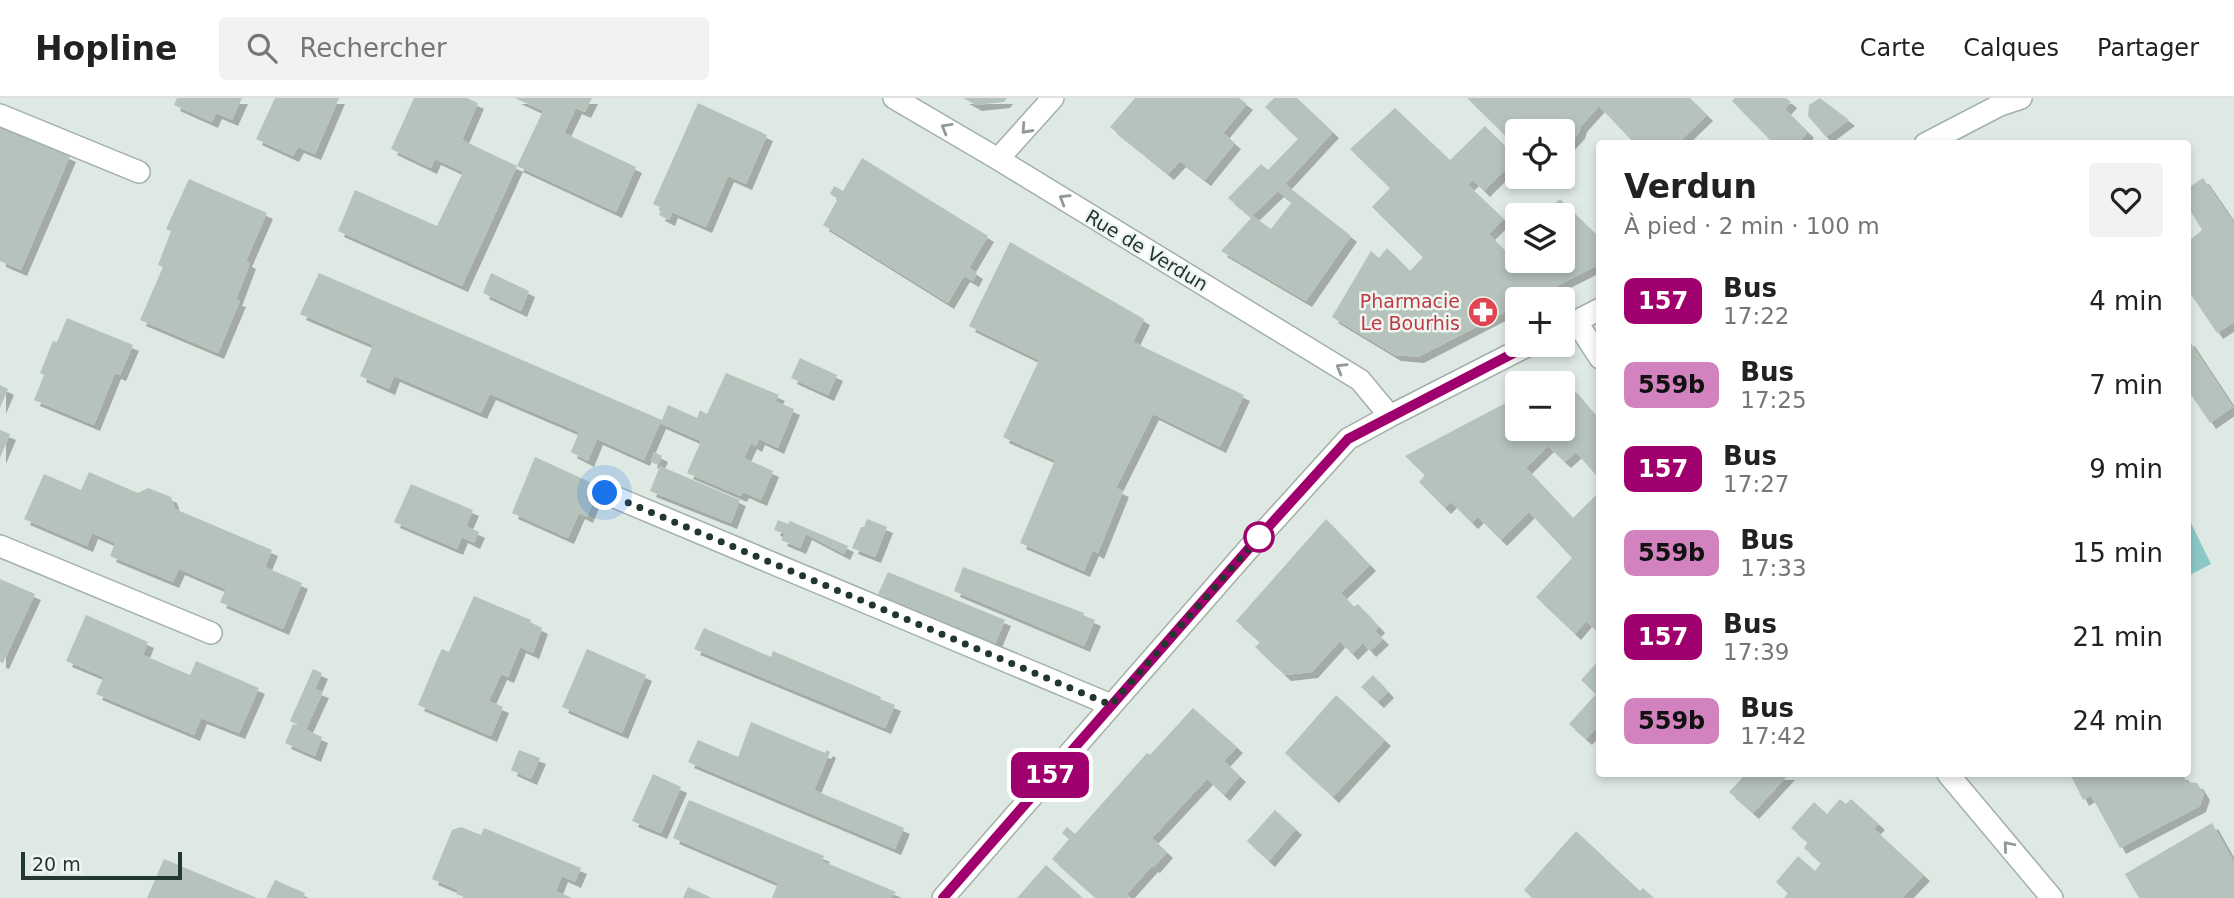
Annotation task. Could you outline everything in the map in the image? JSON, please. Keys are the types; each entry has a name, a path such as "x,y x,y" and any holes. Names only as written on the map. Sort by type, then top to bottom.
{"street":[{"name":"Rue de Verdun","path":"894,98 1360,380 1390,416"},
{"path":"998,159 1053,98"},
{"path":"1933,140 2000,105 2021,98"},
{"path":"0,115 139,172"},
{"path":"1575,321 1596,311"},
{"path":"1575,331 1596,354"},
{"path":"943,898 1348,439 1506,357"},
{"path":"605,493 1111,705"},
{"path":"0,546 211,633"},
{"path":"1951,777 2052,898"}],"water":[{"path":"2191,523 2211,564 2191,574"}],"building":[{"path":"177,98 242,98 232,120 216,113 212,122 174,105"},
{"path":"275,98 339,98 315,154 298,147 293,156 256,139"},
{"path":"414,98 467,98 478,103 462,140 517,166 462,286 338,231 355,190 437,226 463,172 435,159 431,168 391,149"},
{"path":"515,98 592,98 585,112 576,108 564,133 636,167 616,212 517,166 543,111"},
{"path":"963,98 1007,98 1004,102 976,105"},
{"path":"1135,98 1239,98 1247,104 1223,133 1235,143 1205,180 1180,161 1168,174 1110,127"},
{"path":"1274,98 1297,98 1333,132 1285,184 1351,236 1306,301 1221,251 1253,216 1271,229 1292,202 1278,191 1251,217 1228,198 1261,164 1268,170 1298,139 1265,107"},
{"path":"1467,98 1690,98 1707,115 1681,140 1631,140 1599,106 1581,126 1575,137 1575,119 1505,119 1505,135"},
{"path":"1735,98 1786,98 1791,102 1785,109 1808,132 1801,140 1770,140 1732,101"},
{"path":"1820,98 1849,120 1826,137 1808,116 1809,105"},
{"path":"698,103 767,135 746,184 728,176 706,227 672,212 669,220 659,215 662,208 653,204"},
{"path":"1395,108 1450,160 1485,126 1505,146 1505,170 1484,191 1473,180 1468,185 1504,219 1489,234 1505,251 1505,273 1575,273 1575,214 1596,234 1596,266 1555,287 1505,287 1505,312 1418,357 1395,355 1332,317 1371,251 1379,258 1387,248 1410,271 1423,257 1372,207 1390,188 1350,149"},
{"path":"0,125 70,156 21,270 0,261"},
{"path":"862,158 988,236 969,268 977,273 973,281 964,276 948,303 823,225 838,199 830,194 834,186 843,191"},
{"path":"2203,178 2234,223 2234,322 2217,333 2191,294 2191,239 2202,230 2191,212 2191,186"},
{"path":"189,179 267,213 246,261 250,263 236,300 240,301 218,353 140,320 163,267 158,265 171,231 166,229"},
{"path":"1010,242 1144,319 1133,342 1244,395 1220,447 1153,414 1116,488 1123,491 1098,553 1093,550 1084,571 1020,543 1055,460 1003,437 1039,360 969,326"},
{"path":"319,273 662,420 668,405 697,418 700,410 707,414 726,373 779,395 775,401 794,409 778,448 759,439 756,446 751,443 744,458 773,471 761,500 743,492 741,496 687,473 701,441 660,423 644,460 597,439 588,461 571,452 579,432 490,394 481,413 394,376 389,389 360,376 373,345 300,314"},
{"path":"491,273 529,291 521,311 483,293"},
{"path":"67,318 133,345 120,375 115,373 94,425 34,400 44,375 40,373 53,341 57,342"},
{"path":"2191,344 2233,407 2210,423 2191,394"},
{"path":"800,358 837,375 828,395 791,378"},
{"path":"0,385 8,389 0,408"},
{"path":"1575,392 1596,416 1596,475 1576,452 1565,462 1548,446 1526,468 1573,518 1596,495 1596,630 1586,621 1575,634 1536,597 1572,558 1529,512 1501,540 1478,517 1472,523 1451,502 1445,508 1419,482 1425,475 1405,456 1505,403 1505,441 1575,441"},
{"path":"0,430 10,434 0,458"},
{"path":"654,452 662,456 658,465 651,462"},
{"path":"535,457 592,483 585,498 593,502 587,517 579,513 568,538 512,513"},
{"path":"660,466 740,500 731,523 650,491"},
{"path":"89,472 138,493 148,488 171,497 175,509 272,550 265,567 302,583 283,629 220,602 226,589 179,569 173,582 110,556 115,543 92,533 87,546 24,519 44,474 81,490"},
{"path":"411,484 473,510 466,526 479,532 474,543 462,537 457,549 394,522"},
{"path":"867,519 887,527 875,557 852,548"},
{"path":"1326,519 1370,565 1341,593 1354,607 1358,604 1379,627 1375,631 1383,639 1370,651 1363,643 1352,654 1340,641 1312,672 1285,675 1255,647 1260,642 1236,621"},
{"path":"778,520 788,524 790,521 848,546 844,554 806,534 800,548 781,540 785,534 774,530"},
{"path":"963,567 1084,613 1083,615 1095,620 1084,646 954,591"},
{"path":"888,572 1005,620 995,644 878,594"},
{"path":"0,579 35,594 3,663 0,662"},
{"path":"474,596 531,620 530,622 542,628 533,653 520,647 508,677 501,674 489,701 503,707 491,736 418,705 442,649 449,652"},
{"path":"86,615 148,642 143,655 190,675 196,661 259,688 239,733 201,718 194,735 96,694 104,677 66,661"},
{"path":"704,628 771,657 773,651 881,697 880,699 895,705 885,728 694,649"},
{"path":"587,649 646,675 622,733 562,707"},
{"path":"1596,663 1596,694 1581,680"},
{"path":"313,669 322,673 315,689 323,692 306,729 290,721"},
{"path":"1373,675 1388,692 1378,702 1361,687"},
{"path":"1596,694 1596,728 1586,739 1569,724"},
{"path":"1336,695 1385,740 1333,797 1285,753"},
{"path":"1193,708 1237,747 1224,761 1240,776 1224,795 1207,779 1152,838 1167,852 1127,894 1131,898 1096,898 1052,859 1069,839 1062,833 1067,827 1075,834 1147,753 1150,755"},
{"path":"751,722 825,753 827,750 830,752 814,790 904,828 895,849 688,762 698,740 738,757"},
{"path":"293,724 322,737 315,756 285,743"},
{"path":"519,750 540,758 531,779 511,770"},
{"path":"653,774 681,787 661,833 632,821"},
{"path":"1743,777 1786,777 1753,813 1729,792"},
{"path":"2072,777 2184,777 2187,782 2197,783 2204,794 2200,806 2120,848 2091,795 2083,800"},
{"path":"1840,799 1846,804 1851,799 1879,824 1874,829 1924,875 1902,898 1784,898 1788,893 1776,882 1798,856 1815,871 1821,863 1804,848 1808,842 1791,828 1814,802 1827,814"},
{"path":"689,800 824,856 822,861 896,892 891,898 772,898 778,883 673,838"},
{"path":"1275,810 1296,829 1269,861 1247,841"},
{"path":"2212,823 2234,862 2234,898 2139,898 2125,874"},
{"path":"461,827 481,835 484,828 581,868 575,882 562,876 556,891 572,898 467,898 456,894 458,890 432,879 452,830"},
{"path":"1576,831 1640,891 1643,888 1654,898 1532,898 1524,890"},
{"path":"164,859 257,898 147,898"},
{"path":"1046,865 1083,898 1017,898"},
{"path":"275,880 305,893 303,898 266,898"},
{"path":"688,887 712,898 683,898"}],"bus line":[{"name":"157","path":"943,898 1348,439 1506,357"}],"place":[{"name":"Pharmacie Le Bourhis","path":"1483,312"}],"route":[{"path":"605,493 1111,705 1259,537"}]}
